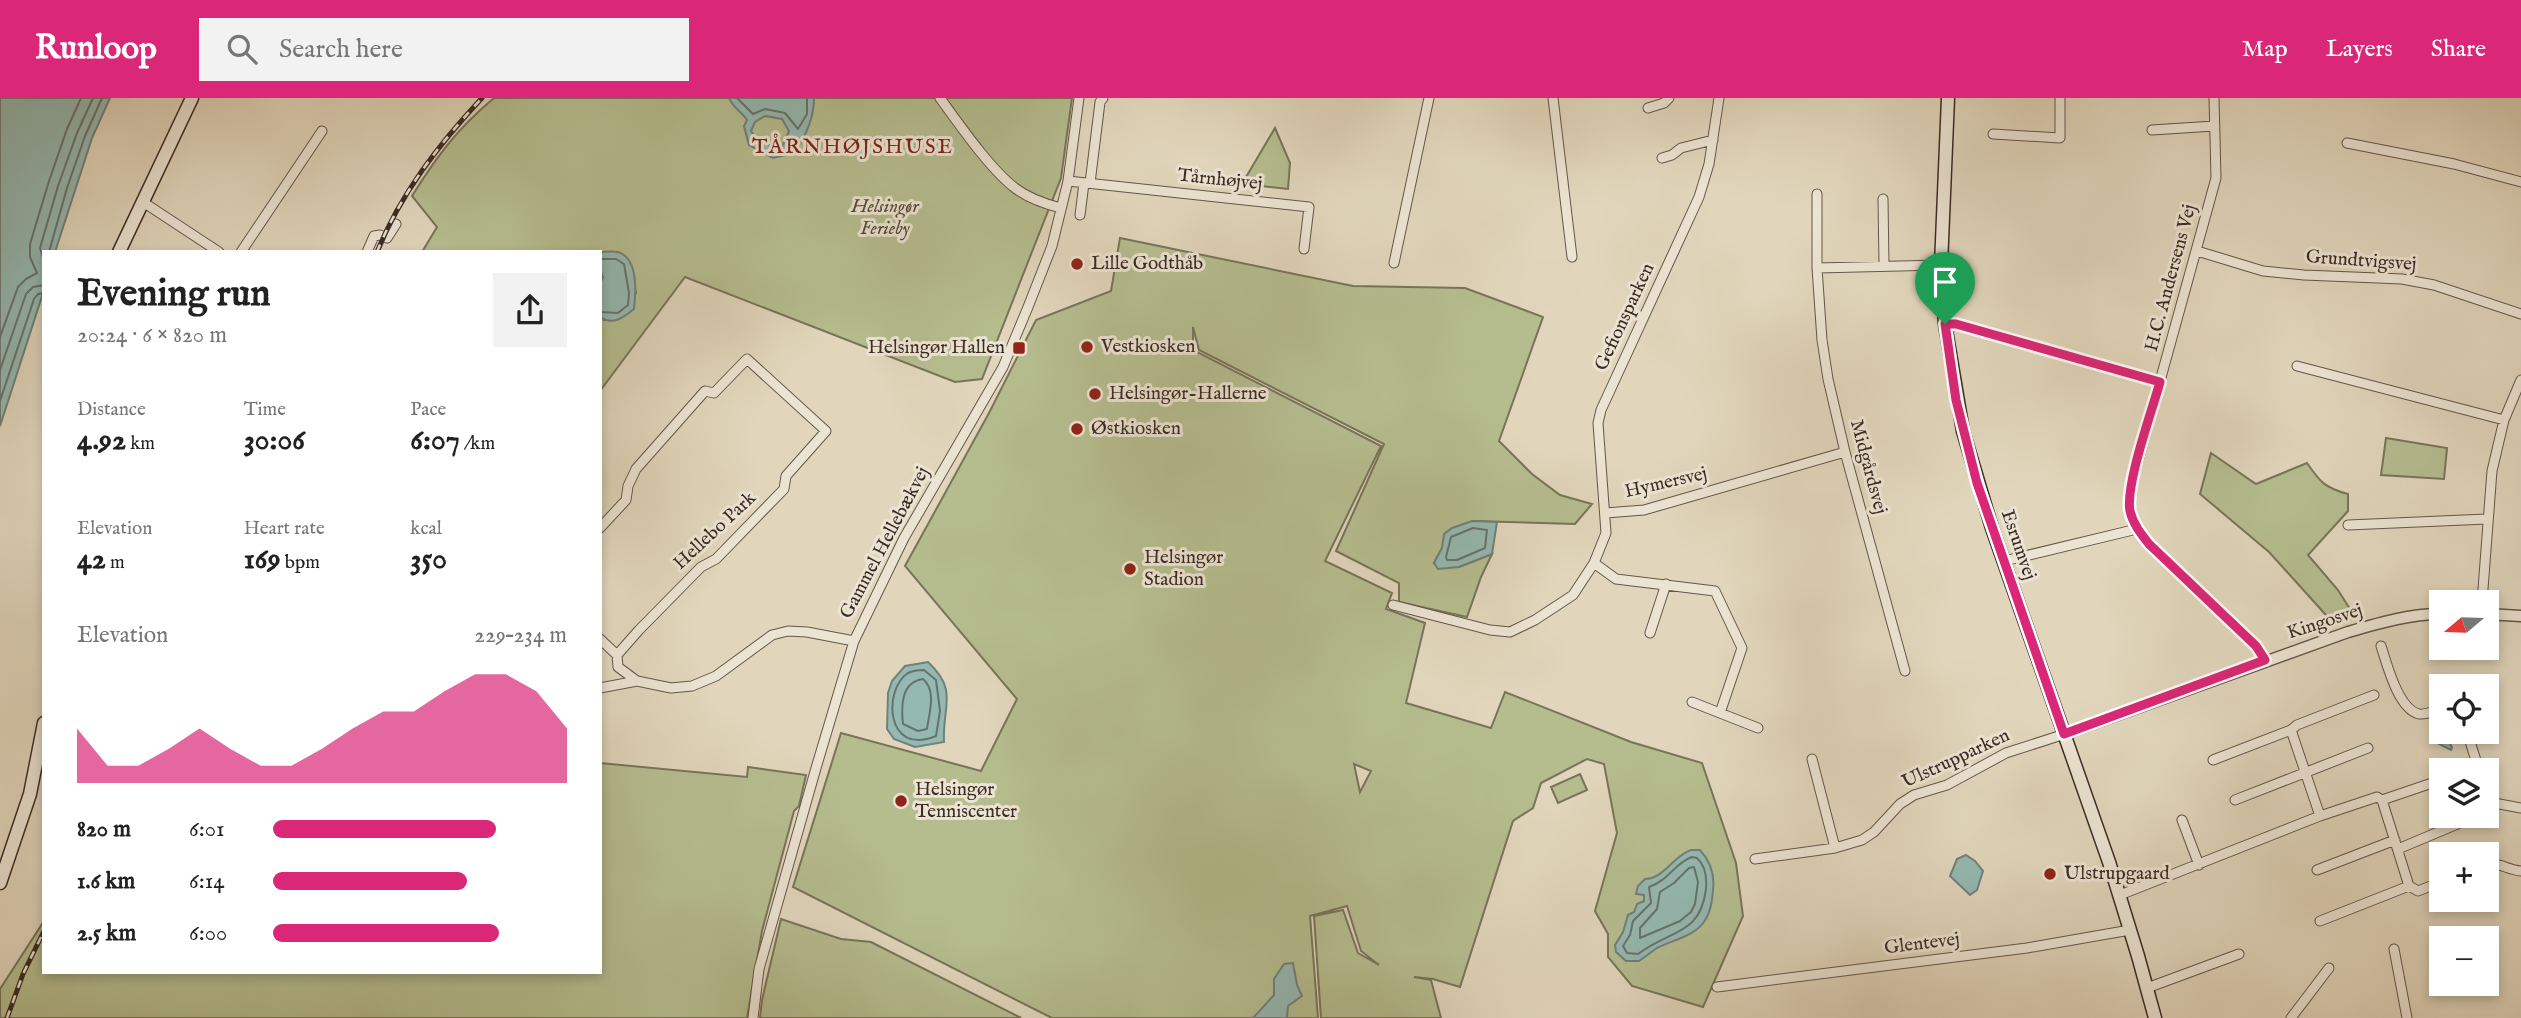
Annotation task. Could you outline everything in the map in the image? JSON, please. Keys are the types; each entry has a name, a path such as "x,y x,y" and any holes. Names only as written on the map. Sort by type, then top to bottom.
{"main road":[{"path":"120,250 192,98"},
{"name":"Esrumvej","path":"1948,98 1941,265 1945,324 1963,432 1977,483 2120,895 2155,1018"},
{"path":"0,883 32,786 42,734"}],"street":[{"path":"940,98 1016,189 1044,204 1061,208"},
{"name":"Gammel Hellebækvej","path":"753,1018 759,969 854,641 904,538 1003,367 1052,246 1068,181 1079,98"},
{"path":"1080,215 1100,102 1103,98"},
{"path":"1394,263 1429,98"},
{"path":"1553,98 1572,257"},
{"path":"1648,108 1670,98"},
{"name":"Gefionsparken","path":"1605,513 1597,437 1601,410 1699,197 1709,163 1719,98"},
{"path":"1993,134 2060,138 2060,98"},
{"name":"H.C. Andersens Vej","path":"2137,529 2130,514 2130,491 2216,178 2214,98"},
{"path":"2152,130 2214,126"},
{"path":"242,250 322,131"},
{"path":"1662,158 1681,148 1713,140"},
{"path":"2347,144 2454,163 2521,183"},
{"name":"Tårnhøjvej","path":"1068,181 1309,207 1304,250"},
{"name":"Midgårdsvej","path":"1817,194 1817,268 1822,340 1828,379 1845,452 1905,671"},
{"path":"1883,199 1884,266"},
{"path":"143,202 216,250"},
{"path":"368,250 374,236 387,238 396,224"},
{"name":"Grundtvigsvej","path":"2197,251 2263,271 2402,279 2434,285 2521,314"},
{"path":"1817,268 1941,265"},
{"path":"1945,324 1956,324 2160,382"},
{"name":"Hellebo Park","path":"602,526 626,500 628,486 636,469 705,391 714,393 747,359 827,431 786,476 784,489 716,559 701,567 617,655"},
{"path":"2297,366 2504,420"},
{"path":"2483,590 2492,471 2504,420 2521,380"},
{"name":"Hymersvej","path":"1393,606 1490,630 1510,632 1535,620 1573,595 1594,563 1606,533 1605,513 1644,510 1845,452"},
{"path":"2348,524 2487,519"},
{"path":"2004,561 2137,529 2149,544 2256,646 2265,660"},
{"path":"1594,563 1616,579 1715,591 1742,648 1720,713"},
{"path":"1650,633 1666,584"},
{"name":"Kingosvej","path":"2064,734 2265,660 2388,620 2429,614"},
{"path":"2499,615 2521,617"},
{"path":"602,688 637,681 671,688 692,686 716,676 772,635 788,631 854,641"},
{"path":"602,641 617,655 618,667 637,681"},
{"path":"2381,646 2393,685 2413,711 2422,715 2429,713"},
{"path":"2213,760 2374,695"},
{"path":"1692,702 1758,728"},
{"path":"2291,730 2320,816"},
{"name":"Ulstrupparken","path":"1755,859 1835,848 1862,841 1914,794 1947,785 2006,753 2064,734"},
{"path":"2235,800 2368,748"},
{"path":"1812,759 1835,848"},
{"path":"2382,800 2429,784"},
{"path":"2120,895 2320,816 2377,797 2382,800 2409,886 2418,891 2429,886"},
{"path":"2499,805 2521,808"},
{"path":"2182,820 2199,865"},
{"path":"2317,870 2442,828"},
{"path":"2499,864 2521,871"},
{"path":"2320,921 2409,886"},
{"name":"Glentevej","path":"1717,987 2027,948 2130,930"},
{"path":"2394,949 2407,1018"},
{"path":"2147,988 2239,954"},
{"path":"2291,1018 2329,968"}],"green space":[{"name":"Helsingør Ferieby","path":"494,98 1072,98 1061,178 982,379 955,382 685,277 602,388 602,318 604,320 636,293 633,279 617,252 423,250 437,227 412,196 448,144"},
{"path":"1275,128 1290,163 1288,189 1242,184"},
{"path":"1120,238 1353,286 1465,288 1543,317 1499,441 1532,474 1560,495 1592,504 1575,524 1472,521 1442,548 1434,563 1459,567 1492,554 1467,617 1399,602 1399,583 1336,551 1384,444 1199,350 1193,327 1193,350 1381,446 1325,561 1392,593 1386,609 1425,623 1406,703 1491,728 1505,692 1631,742 1702,763 1736,863 1743,916 1703,1007 1632,986 1608,957 1608,934 1595,911 1617,833 1604,764 1587,759 1541,783 1533,808 1513,821 1460,987 1433,979 1414,977 1431,980 1441,1018 1321,1018 1314,916 1343,910 1358,953 1379,965 1361,951 1347,906 1310,916 1318,1018 1052,1018 793,887 841,733 981,771 1017,699 905,566 989,413 1036,320 1111,291","holes":["1354,764 1371,771 1360,792"]},
{"path":"2386,438 2447,448 2444,479 2381,475"},
{"path":"2211,453 2256,484 2307,463 2324,483 2348,494 2348,511 2308,555 2338,590 2355,617 2334,624 2269,552 2200,494"},
{"path":"602,763 747,777 748,767 806,775 762,931 747,1018 0,1018 0,989 42,924 42,974 602,974"},
{"path":"1580,774 1587,790 1558,803 1551,787"},
{"path":"781,919 841,939 871,942 1021,1018 760,1018"}],"water":[{"path":"0,98 110,98 92,138 56,250 42,250 42,296 0,426"},
{"path":"729,98 814,98 809,127 794,153 773,158 749,145 744,126 747,120","holes":["765,116 782,119 789,131 782,147 764,143 751,131 755,122"]},
{"path":"602,252 625,255 634,276 634,309 614,321 602,318"},
{"path":"1472,521 1497,522 1492,554 1459,567 1438,569 1434,563 1442,548 1444,534"},
{"path":"928,662 938,672 946,691 944,742 915,747 894,739 887,729 888,693 892,681 905,666"},
{"path":"2439,744 2450,744 2451,750"},
{"path":"1691,850 1700,850 1713,873 1712,898 1706,918 1699,927 1682,938 1657,948 1639,961 1626,961 1616,952 1615,945 1623,932 1628,915 1634,912 1637,904 1644,901 1644,895 1636,894 1638,886 1645,879 1664,871"},
{"path":"1966,855 1983,871 1977,890 1970,895 1950,876 1957,859"},
{"path":"1293,963 1302,996 1288,1006 1287,1018 1253,1018 1274,995 1274,979 1284,964"}],"railway":[{"path":"378,250 397,210 422,170 482,98"},
{"path":"7,1018 23,974 42,935"}],"place":[{"name":"Lille Godthåb","path":"1077,264"},
{"name":"Vestkiosken","path":"1087,347"},
{"name":"Helsingør Hallen","path":"1019,348"},
{"name":"Helsingør-Hallerne","path":"1095,394"},
{"name":"Østkiosken","path":"1077,429"},
{"name":"Helsingør Stadion","path":"1130,569"},
{"name":"Helsingør Tenniscenter","path":"901,801"},
{"name":"Ulstrupgaard","path":"2050,874"}],"district":[{"name":"TÅRNHØJSHUSE","path":"853,147"}],"route":[{"path":"1945,324 1956,324 2160,382 2130,491 2130,514 2137,529 2149,544 2256,646 2265,660 2064,734 1977,483 1956,400 1945,324"}]}
